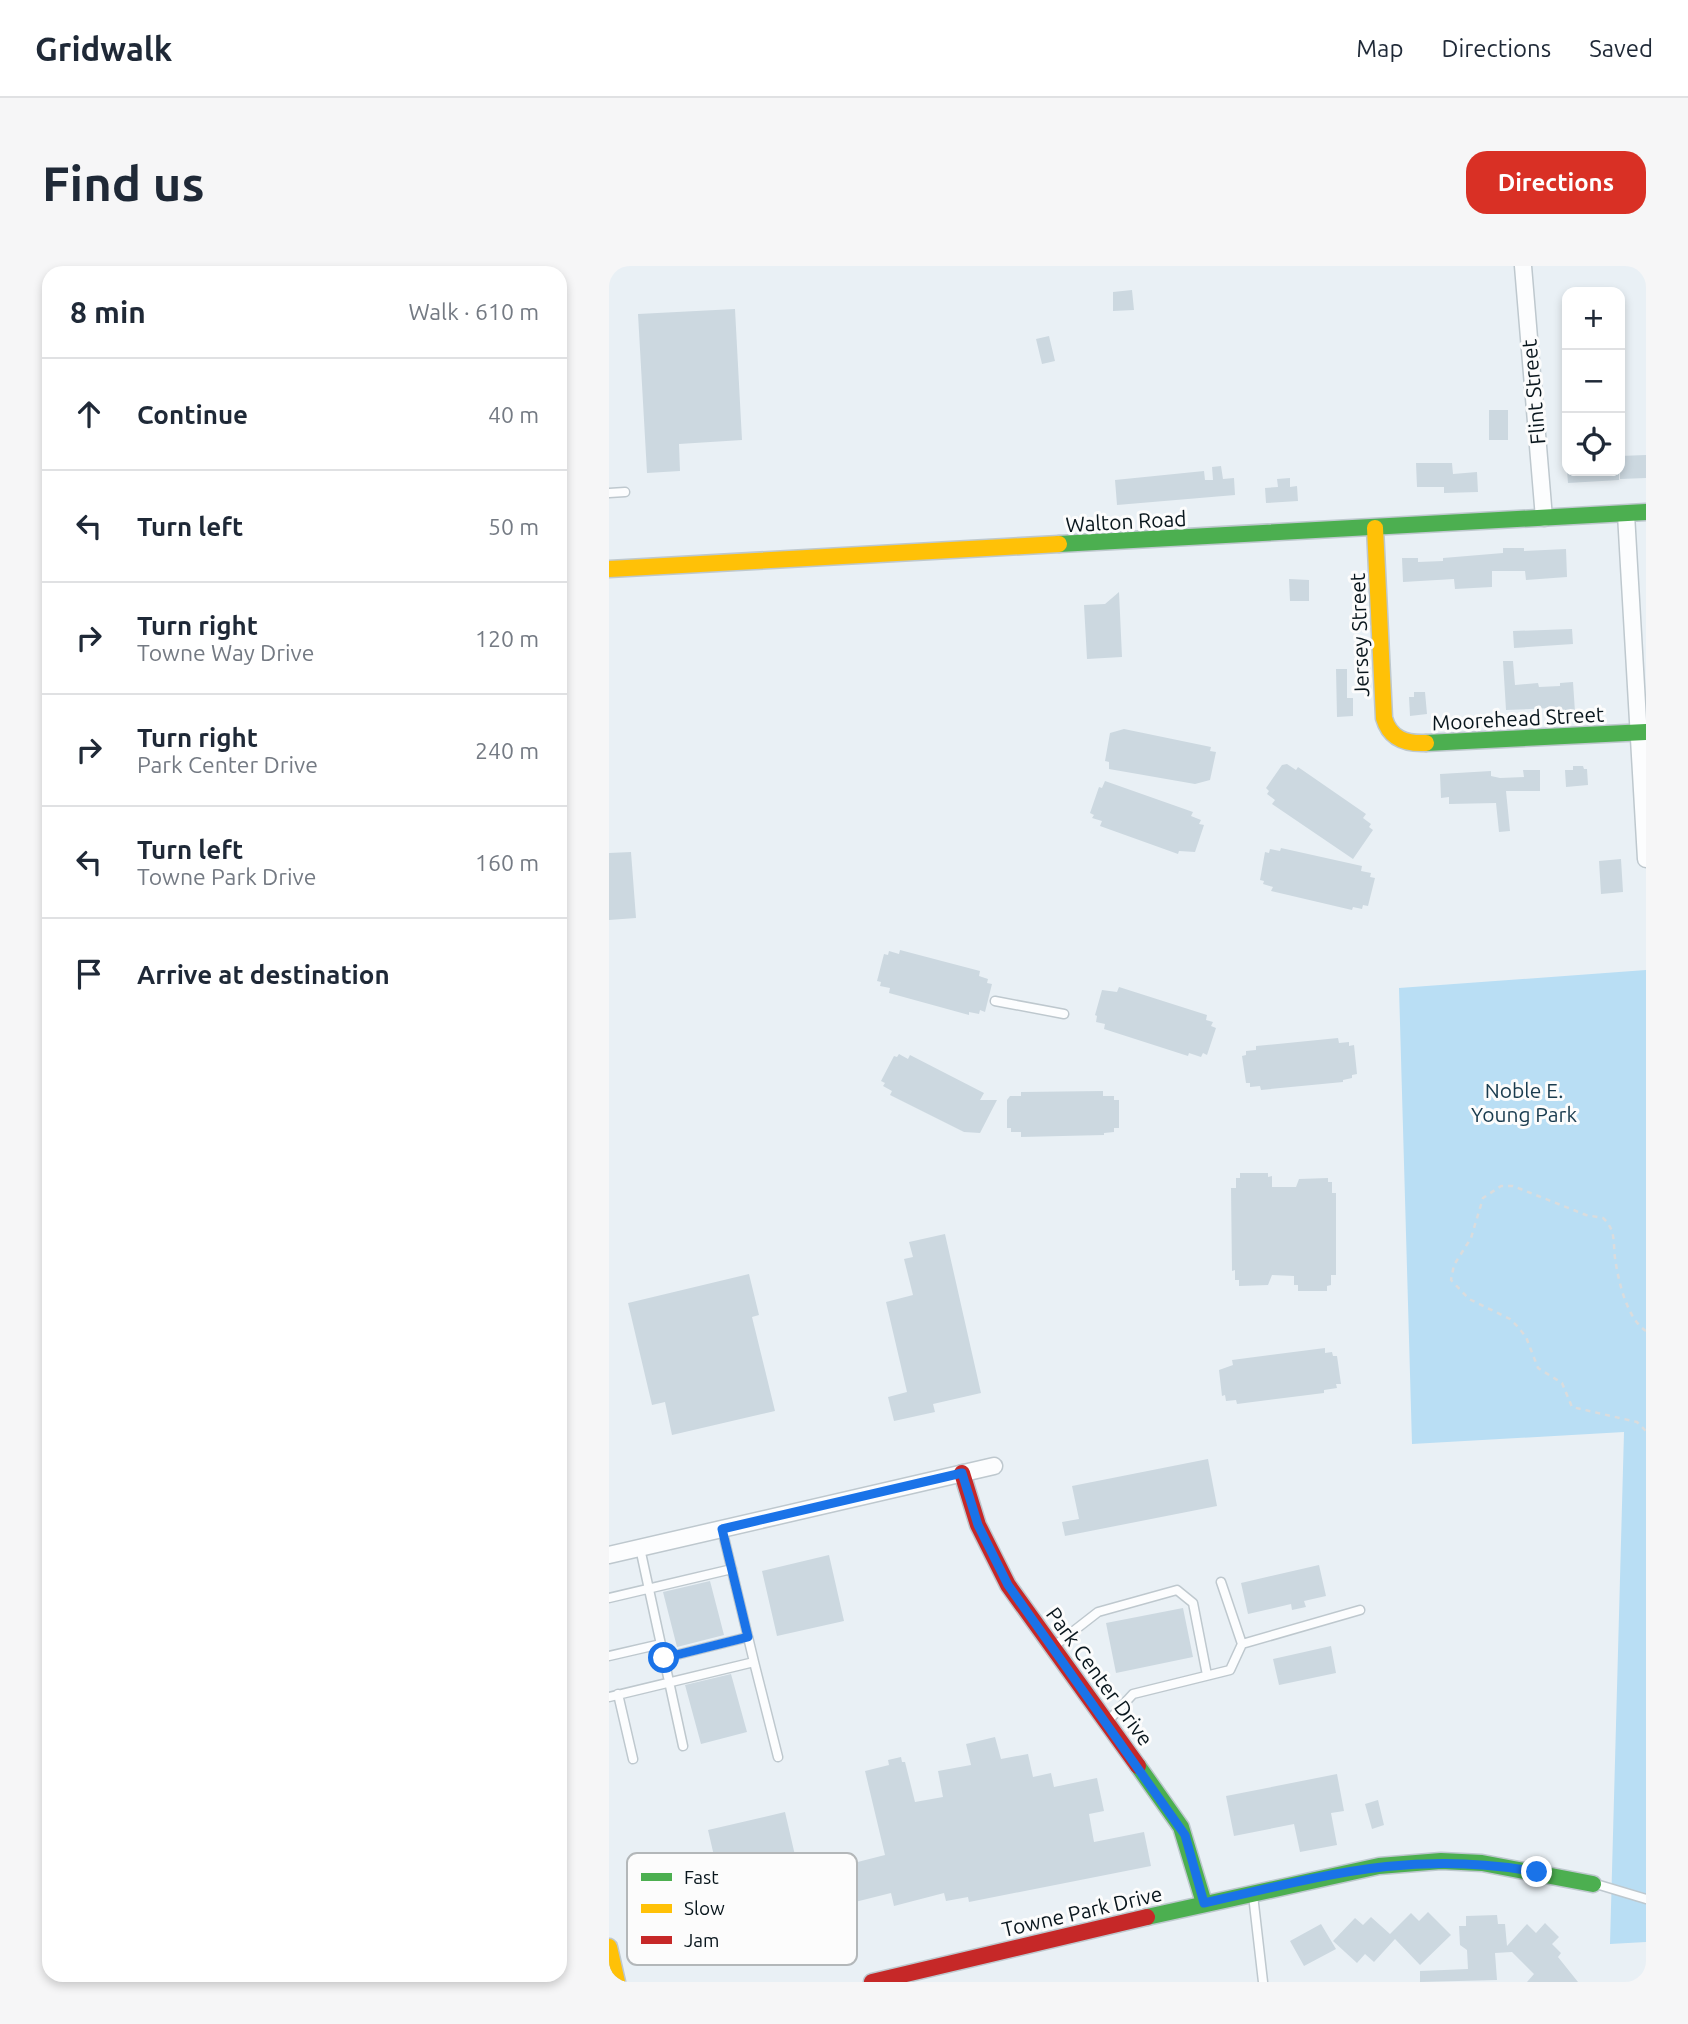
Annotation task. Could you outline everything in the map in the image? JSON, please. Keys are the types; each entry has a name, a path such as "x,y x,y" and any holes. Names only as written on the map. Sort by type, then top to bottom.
{"main road":[{"name":"Walton Road","path":"609,569 1646,512"},
{"name":"Jersey Street","path":"1375,528 1383,711 1385,729 1392,738"},
{"name":"Moorehead Street","path":"1392,738 1413,744 1643,732"},
{"name":"Park Center Drive","path":"962,1473 978,1525 998,1569 1185,1835 1204,1903"},
{"name":"Towne Park Drive","path":"872,1982 1252,1892 1379,1866 1441,1861 1509,1867 1593,1884"},
{"path":"609,1947 617,1982"}],"street":[{"name":"Flint Street","path":"1523,266 1544,518"},
{"path":"1626,513 1643,732 1646,859"},
{"path":"609,1555 994,1466"}],"lane":[{"path":"609,493 625,492"},
{"path":"996,1001 1064,1014"},
{"path":"722,1529 778,1757"},
{"path":"640,1548 683,1746"},
{"path":"609,1598 732,1569"},
{"path":"1107,1722 1133,1694 1230,1670 1242,1644 1221,1582"},
{"path":"1053,1647 1098,1612 1177,1590 1193,1603 1206,1675"},
{"path":"1242,1644 1360,1610"},
{"path":"664,1658 748,1637"},
{"path":"609,1656 661,1644"},
{"path":"633,1759 614,1696 754,1661"},
{"path":"1593,1884 1646,1899"},
{"path":"1252,1892 1258,1920 1263,1982"}],"path":[{"path":"1646,1331 1630,1317 1615,1261 1614,1233 1603,1218 1585,1215 1513,1186 1500,1186 1483,1198 1471,1238 1454,1265 1451,1280 1469,1299 1510,1319 1518,1327 1527,1337 1538,1368 1562,1383 1571,1406 1637,1422 1646,1431"}],"green space":[{"name":"Noble E. Young Park","path":"1646,970 1646,1942 1610,1944 1624,1432 1412,1444 1399,988"}],"building":[{"path":"1132,290 1134,310 1113,311 1113,292"},
{"path":"735,309 742,440 679,444 680,471 647,473 638,314"},
{"path":"1049,336 1055,361 1042,364 1036,339"},
{"path":"1489,410 1508,410 1508,440 1489,440"},
{"path":"1646,455 1646,478 1620,479 1620,476 1625,476 1625,456"},
{"path":"1416,463 1452,463 1453,474 1477,472 1478,492 1444,493 1444,487 1417,487"},
{"path":"1221,466 1223,479 1234,478 1235,495 1117,505 1115,480 1204,471 1205,480 1213,480 1212,467"},
{"path":"1567,476 1619,476 1619,480 1568,483"},
{"path":"1290,478 1290,487 1297,486 1298,501 1266,503 1265,488 1278,487 1277,479"},
{"path":"1503,548 1524,548 1524,551 1566,549 1567,577 1526,580 1525,571 1492,571 1492,587 1455,589 1454,579 1403,582 1402,558 1418,558 1418,562 1443,561 1443,558 1503,553"},
{"path":"1289,579 1309,580 1309,601 1290,601"},
{"path":"1119,592 1122,657 1087,659 1084,605 1105,604"},
{"path":"1572,629 1573,644 1514,648 1513,631"},
{"path":"1503,661 1513,661 1515,685 1538,683 1539,687 1560,686 1560,683 1573,682 1575,712 1553,714 1553,708 1506,710"},
{"path":"1336,669 1347,669 1347,698 1353,698 1353,716 1337,717"},
{"path":"1414,692 1425,692 1427,714 1410,716 1409,697 1414,697"},
{"path":"1124,729 1211,747 1210,751 1216,752 1210,780 1195,784 1109,769 1109,762 1105,761 1110,733"},
{"path":"1287,764 1296,770 1298,767 1366,814 1363,818 1371,824 1369,827 1373,830 1353,859 1272,804 1275,800 1267,794 1269,791 1266,788 1282,765"},
{"path":"1573,766 1587,769 1588,785 1566,787 1565,770 1573,770"},
{"path":"1523,770 1540,770 1540,791 1506,791 1510,831 1499,832 1496,803 1449,804 1449,797 1441,798 1440,774 1491,771 1491,776 1500,778 1524,777"},
{"path":"1105,781 1193,812 1191,816 1201,820 1199,824 1204,825 1195,852 1179,851 1178,854 1100,826 1102,821 1092,818 1094,815 1090,813 1099,787 1102,788"},
{"path":"1281,848 1362,866 1361,871 1371,873 1370,877 1375,878 1368,906 1363,905 1362,909 1353,907 1352,910 1271,891 1273,887 1260,880 1265,852 1269,853 1270,849 1280,851"},
{"path":"631,852 636,918 609,920 609,853"},
{"path":"1621,859 1623,892 1601,894 1599,861"},
{"path":"900,950 980,971 979,976 988,979 987,983 992,984 985,1012 969,1012 969,1015 889,993 890,988 880,986 881,982 877,981 884,954 888,955 889,951 899,954"},
{"path":"1119,987 1207,1015 1206,1020 1213,1022 1211,1026 1216,1028 1207,1055 1203,1053 1201,1057 1189,1053 1188,1056 1104,1029 1105,1024 1096,1022 1095,1015 1102,990 1117,992"},
{"path":"1338,1038 1339,1043 1349,1042 1349,1046 1354,1045 1357,1074 1352,1075 1352,1078 1343,1082 1261,1090 1260,1086 1250,1087 1250,1083 1246,1083 1242,1056 1246,1055 1246,1051 1256,1050 1256,1046"},
{"path":"899,1054 908,1059 910,1055 984,1093 980,1100 997,1100 980,1133 964,1132 890,1095 892,1091 883,1086 885,1083 881,1081 894,1056"},
{"path":"1103,1091 1103,1096 1114,1096 1114,1100 1119,1100 1119,1128 1114,1128 1114,1132 1104,1135 1021,1137 1021,1132 1011,1132 1011,1128 1007,1128 1007,1100 1010,1096 1021,1096 1021,1092"},
{"path":"1240,1173 1268,1173 1268,1177 1272,1176 1272,1187 1296,1187 1299,1179 1328,1178 1328,1182 1332,1182 1332,1193 1336,1193 1336,1275 1331,1275 1331,1285 1327,1286 1327,1291 1298,1291 1298,1285 1294,1285 1294,1276 1272,1275 1268,1285 1239,1286 1239,1280 1235,1280 1235,1270 1232,1271 1231,1188 1236,1188 1236,1178 1240,1178"},
{"path":"945,1234 981,1393 933,1404 935,1412 894,1421 888,1397 907,1392 886,1302 913,1295 904,1259 913,1257 909,1242"},
{"path":"749,1274 759,1315 752,1317 775,1411 672,1435 665,1402 652,1405 628,1303"},
{"path":"1325,1348 1325,1353 1332,1352 1333,1356 1337,1356 1341,1384 1336,1384 1337,1388 1324,1390 1324,1393 1237,1404 1236,1400 1226,1401 1225,1395 1222,1396 1219,1370 1233,1365 1232,1360"},
{"path":"1208,1459 1217,1506 1065,1536 1062,1522 1079,1519 1072,1486"},
{"path":"829,1555 844,1621 777,1636 762,1571"},
{"path":"1319,1565 1326,1596 1304,1601 1306,1607 1292,1610 1291,1604 1248,1614 1241,1583"},
{"path":"710,1581 724,1635 677,1647 663,1592"},
{"path":"1183,1608 1193,1657 1116,1673 1106,1623"},
{"path":"1331,1646 1336,1673 1279,1685 1273,1659"},
{"path":"731,1674 747,1732 701,1744 685,1685"},
{"path":"995,1737 1001,1759 1028,1754 1033,1777 1051,1773 1054,1787 1097,1778 1104,1811 1089,1814 1094,1842 1144,1832 1151,1866 969,1902 968,1897 946,1901 944,1893 894,1906 891,1893 857,1902 857,1862 885,1855 865,1771 889,1765 888,1760 901,1757 902,1762 905,1762 915,1802 943,1797 938,1771 971,1765 966,1744"},
{"path":"1337,1774 1344,1811 1331,1813 1337,1845 1300,1852 1294,1824 1234,1836 1226,1796"},
{"path":"1378,1800 1384,1825 1372,1829 1365,1804"},
{"path":"785,1812 794,1853 713,1853 708,1830"},
{"path":"1428,1912 1451,1935 1420,1965 1395,1939 1374,1962 1365,1954 1357,1963 1333,1941 1355,1918 1363,1925 1371,1917 1390,1934 1411,1913 1419,1921"},
{"path":"1497,1915 1498,1924 1505,1924 1507,1946 1527,1924 1536,1933 1545,1923 1559,1937 1552,1944 1561,1953 1558,1957 1578,1982 1527,1982 1534,1974 1512,1952 1495,1953 1497,1980 1420,1982 1420,1971 1468,1969 1467,1950 1460,1945 1459,1926 1466,1926 1466,1916"},
{"path":"1321,1924 1336,1949 1304,1966 1290,1941"}],"traffic: fast":[{"path":"1059,544 1646,512"},
{"path":"1426,743 1646,732"},
{"path":"1138,1766 1181,1827 1204,1903"},
{"path":"1147,1917 1379,1866 1441,1861 1482,1863 1593,1884"}],"traffic: slow":[{"path":"1375,528 1384,718 1390,731 1400,739 1426,743"},
{"path":"609,569 1059,544"},
{"path":"609,1947 617,1982"}],"traffic: jam":[{"path":"962,1473 978,1525 1008,1585 1138,1766"},
{"path":"872,1982 1147,1917"}],"route":[{"path":"664,1658 748,1637 722,1529 962,1473 978,1525 1008,1585 1159,1794 1185,1835 1204,1903 1397,1863 1482,1863 1537,1872"}]}
